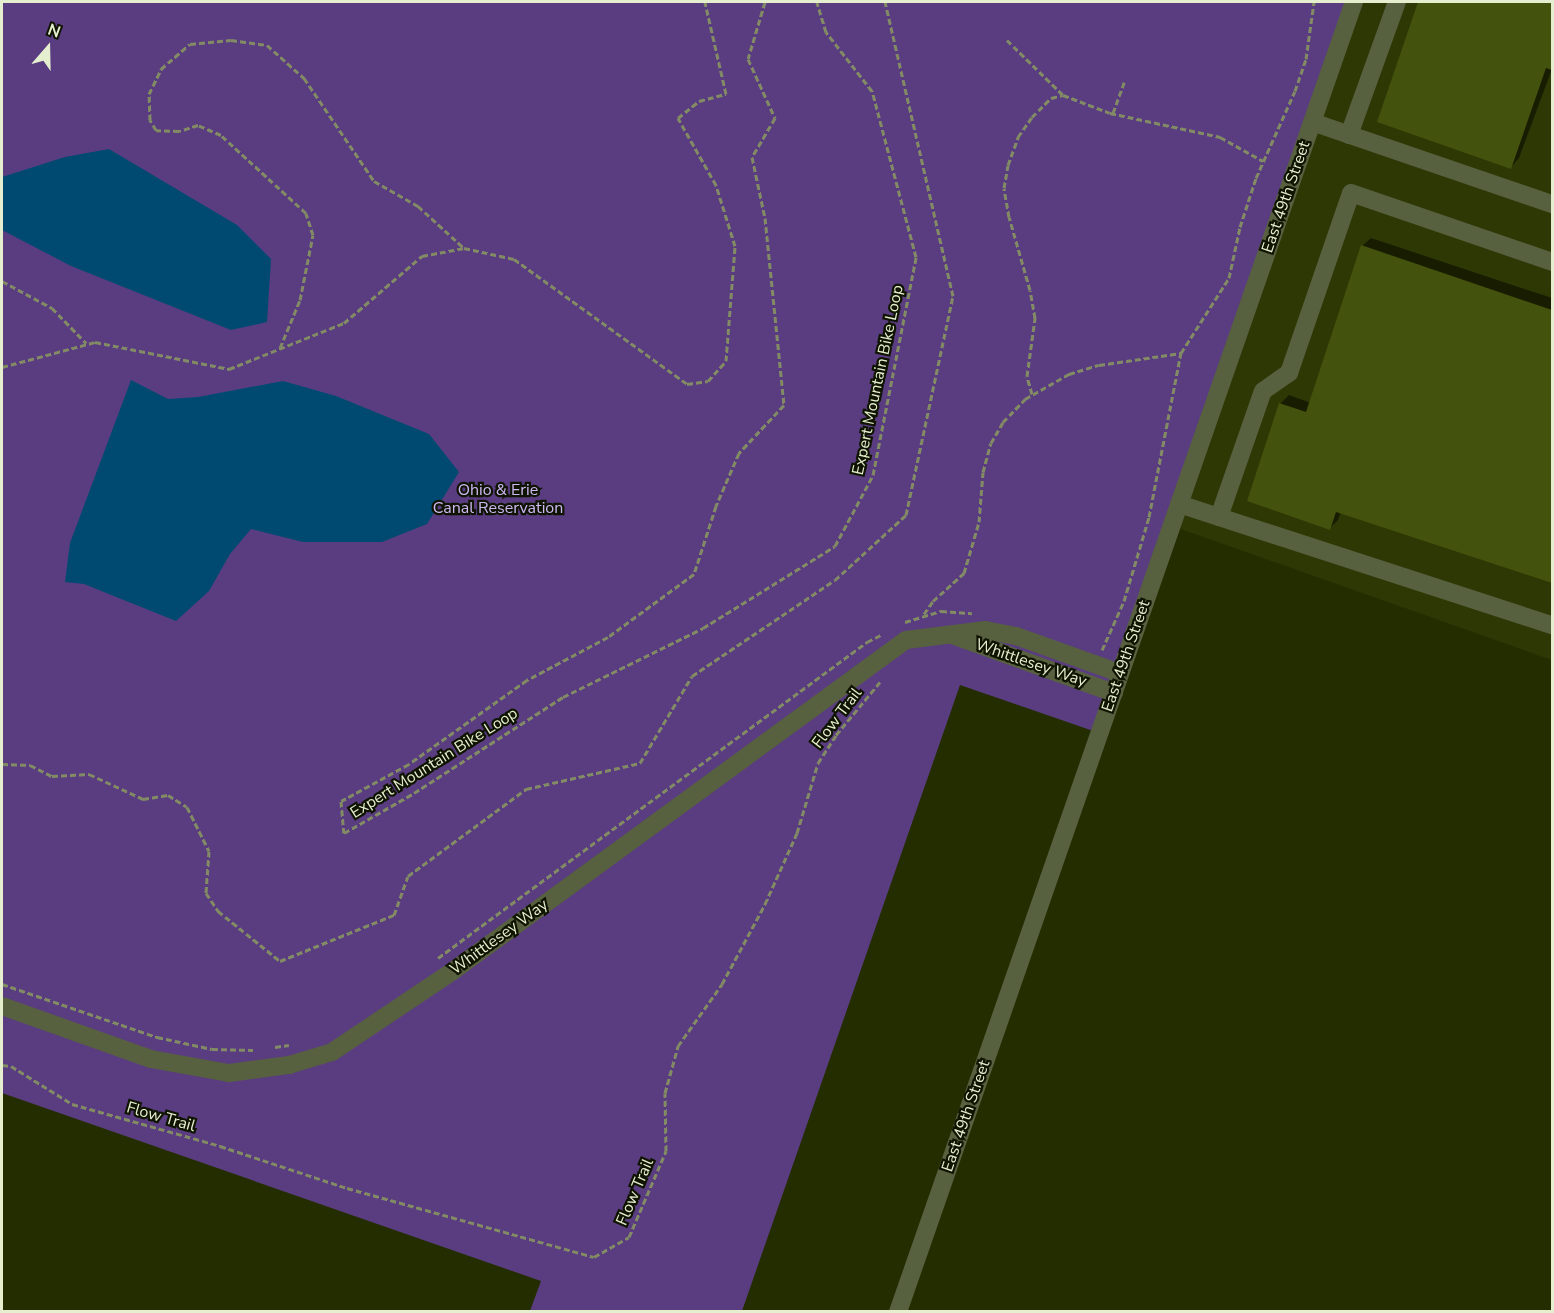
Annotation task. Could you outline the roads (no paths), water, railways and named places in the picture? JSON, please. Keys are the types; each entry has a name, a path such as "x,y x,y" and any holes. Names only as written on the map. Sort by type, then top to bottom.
{"street":[{"name":"East 49th Street","path":"898,1311 1354,2"},
{"path":"1350,135 1397,2"},
{"path":"1312,122 1552,204"},
{"path":"1219,517 1263,391 1289,373 1351,193 1552,262"},
{"path":"1179,504 1552,626"},
{"name":"Whittlesey Way","path":"2,1006 151,1059 229,1073 289,1065 332,1052 453,971 906,640 985,630 1016,636 1120,673"},
{"name":"Whittlesey Way","path":"948,633 1113,693"}],"water":[{"path":"109,149 237,225 271,259 267,322 231,330 71,266 2,230 2,177 65,157"},
{"path":"131,380 168,399 198,397 283,381 336,396 429,434 459,472 427,524 382,542 303,542 251,529 230,554 209,591 176,621 84,584 65,582 70,543"}],"park label":[{"name":"Ohio & Erie Canal Reservation","path":"498,499"}]}
